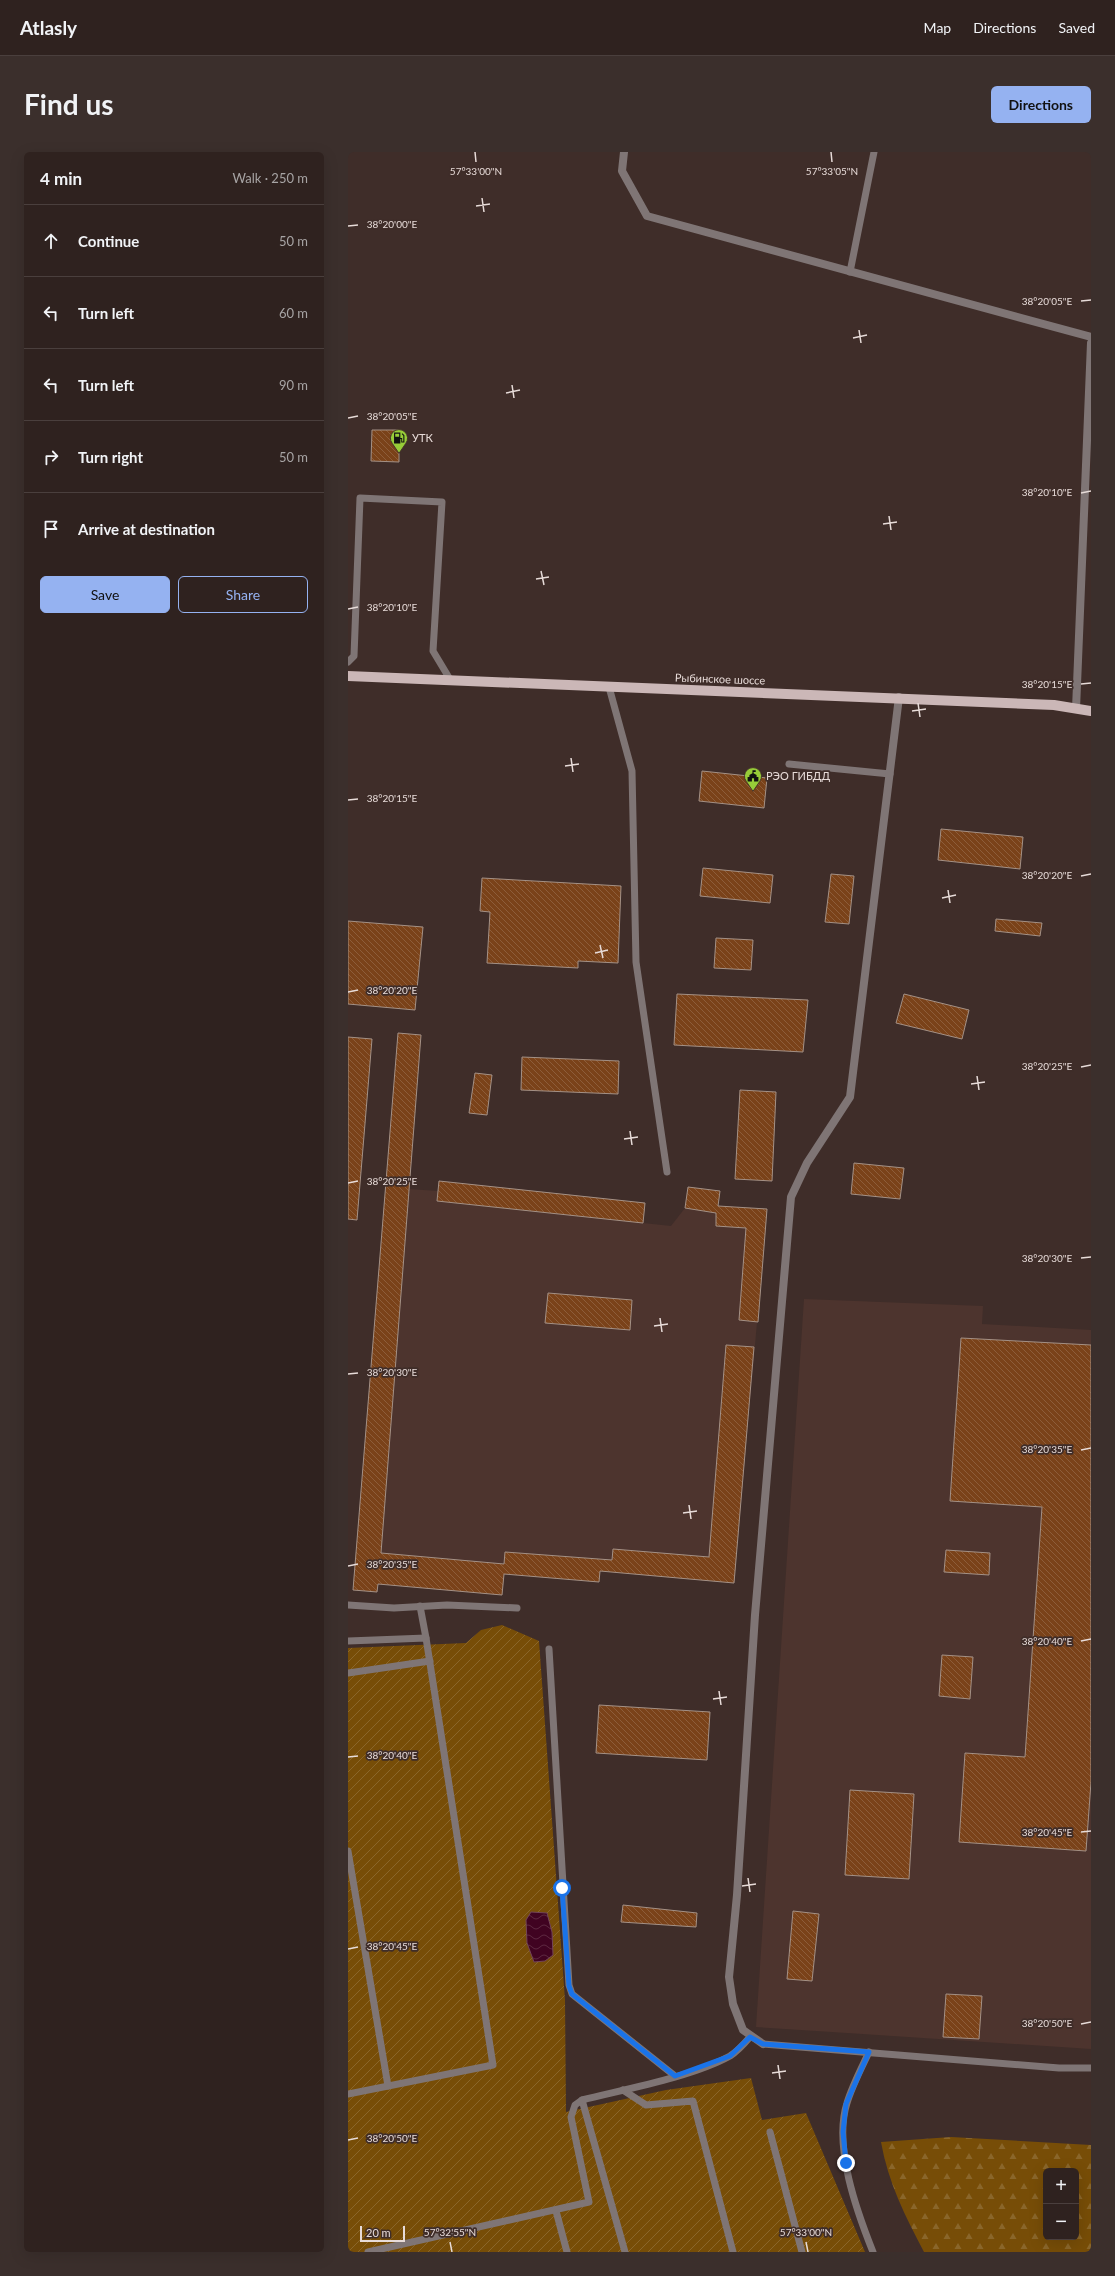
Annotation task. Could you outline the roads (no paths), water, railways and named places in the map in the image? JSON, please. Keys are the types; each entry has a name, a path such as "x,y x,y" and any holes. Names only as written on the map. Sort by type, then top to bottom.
{"main road":[{"name":"Рыбинское шоссе","path":"348,676 1054,704 1091,711"}],"street":[{"path":"624,152 622,171 647,216 1091,337"},
{"path":"1076,708 1091,343"},
{"path":"763,2044 750,2037 743,2030 733,2004 729,1977 737,1895 755,1615 791,1197 807,1163 850,1097 899,698"}],"lane":[{"path":"850,272 874,152"},
{"path":"348,662 354,656 360,498 442,502 433,651 451,681"},
{"path":"609,687 632,771 636,962 667,1172"},
{"path":"789,764 890,774"},
{"path":"348,1605 394,1608 447,1605 517,1608"},
{"path":"348,2094 493,2065 430,1661 420,1606"},
{"path":"348,1641 426,1638"},
{"path":"550,1649 569,1986 572,1994 675,2076"},
{"path":"348,1673 430,1661"},
{"path":"348,1850 388,2086"},
{"path":"368,2252 556,2211 589,2202 571,2117 575,2105 582,2100 675,2076 730,2056 750,2037"},
{"path":"763,2044 1059,2068 1091,2068"},
{"path":"869,2052 846,2104 843,2132 852,2196 873,2252"},
{"path":"623,2090 646,2105 693,2101 733,2252"},
{"path":"582,2100 625,2252"},
{"path":"770,2132 802,2252"},
{"path":"556,2211 567,2252"}],"water":[{"path":"531,1912 547,1913 552,1932 553,1955 545,1961 534,1962 527,1943 526,1920"}],"place":[{"name":"УТК","path":"399,453"},
{"name":"РЭО ГИБДД","path":"753,791"}]}
